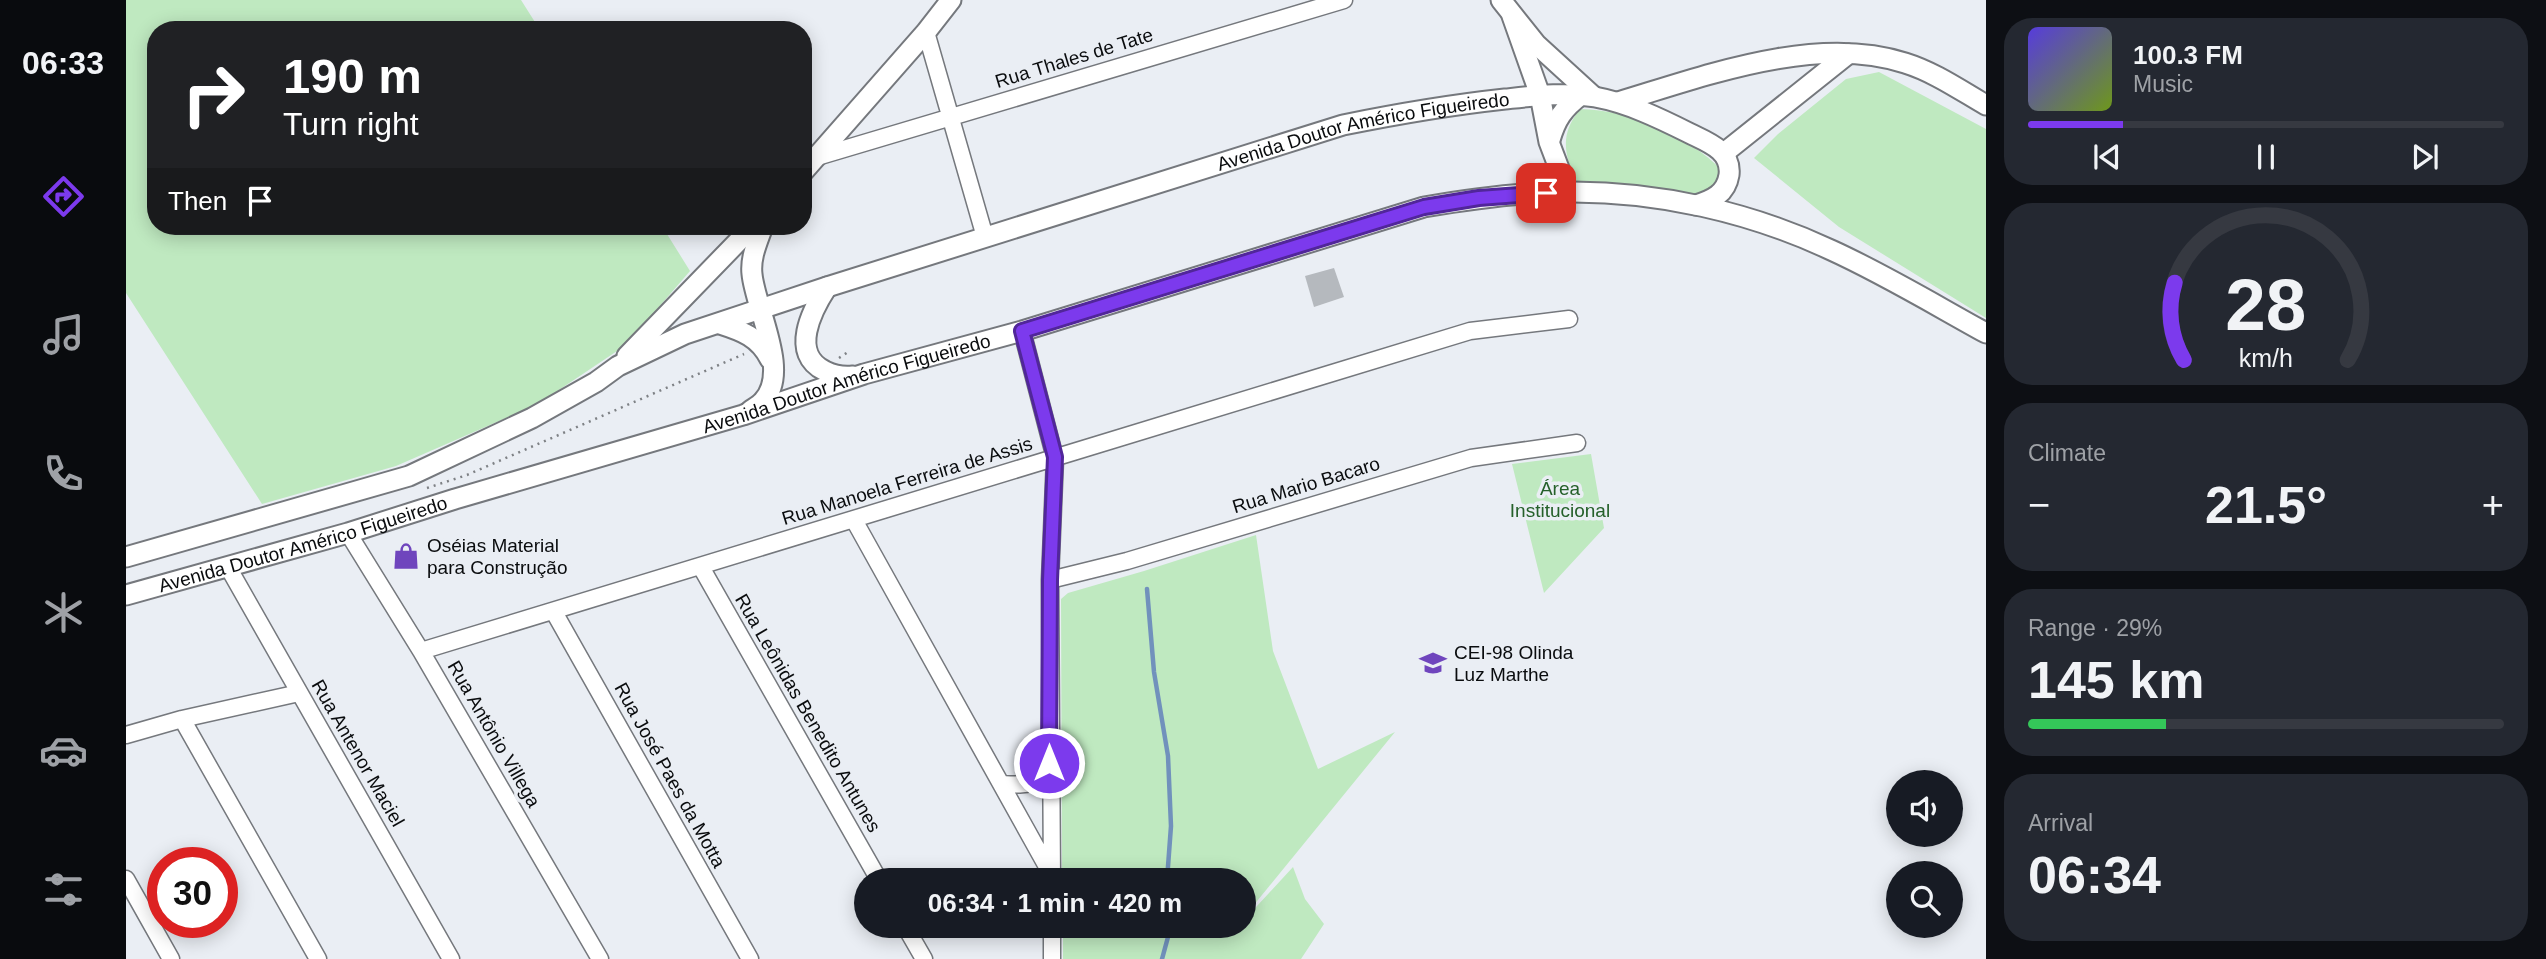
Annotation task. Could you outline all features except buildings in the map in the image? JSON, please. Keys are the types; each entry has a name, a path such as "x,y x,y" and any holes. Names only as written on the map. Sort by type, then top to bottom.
{"main road":[{"path":"812,162 951,0"},
{"path":"1506,8 1540,95 1549,142 1568,192"},
{"path":"1506,8 1587,96 1562,111 1555,122 1549,142"},
{"path":"1696,205 1715,199 1722,191 1728,178 1729,165 1724,153 1848,54"},
{"path":"1618,102 1752,62 1848,54 1905,63 1986,105"},
{"name":"Avenida Doutor Américo Figueiredo","path":"126,557 409,476 532,418 596,382 618,366 685,334 1343,125 1420,110 1540,95 1587,96 1618,102 1714,145 1724,153"},
{"name":"Avenida Doutor Américo Figueiredo","path":"126,595 348,533 743,415 864,374 1022,331 1424,207 1479,198 1568,192 1640,197 1696,205 1770,226 1831,250 1986,333"},
{"path":"618,366 744,235"},
{"path":"743,415 764,401 772,384 770,341 752,276 752,265 760,235"},
{"path":"827,287 812,309 808,323 806,337 811,358 822,370 832,374 847,377 864,374"},
{"path":"720,324 752,336 765,349 773,366"}],"street":[{"name":"Rua Thales de Tate","path":"817,157 1344,0"},
{"path":"926,32 985,237"},
{"name":"Rua Manoela Ferreira de Assis","path":"421,651 1470,331 1569,318"},
{"path":"1022,331 1055,457 1050,580 1049,763 1052,868"},
{"name":"Rua Mario Bacaro","path":"1050,580 1127,561 1471,458 1577,443"},
{"path":"854,520 1047,868"},
{"name":"Rua Antônio Villega","path":"348,533 421,651 600,959"},
{"name":"Rua Antenor Maciel","path":"228,567 451,959"},
{"name":"Rua Leônidas Benedito Antunes","path":"701,567 872,868"},
{"name":"Rua José Paes da Motta","path":"554,612 750,959"},
{"path":"126,735 182,719 299,693"},
{"path":"182,719 318,959"},
{"path":"1002,784 1022,785 1034,782 1044,775 1049,763"},
{"path":"126,879 171,959"},
{"path":"912,938 924,959"},
{"path":"1052,938 1052,959"}],"green space":[{"path":"126,0 521,0 534,21 147,21 147,235 668,235 690,271 626,345 538,404 396,466 262,504 126,293"},
{"path":"1879,72 1986,129 1986,318 1839,227 1754,158 1778,134 1846,79"},
{"path":"1580,109 1599,110 1638,120 1693,146 1723,171 1712,195 1692,195 1639,185 1582,184 1575,180 1568,161 1566,143 1569,127"},
{"name":"Área Institucional","path":"1591,454 1604,528 1544,593 1512,464"},
{"path":"1256,535 1273,651 1318,769 1395,732 1256,902 1256,868 1062,868 1061,599 1068,593"},
{"path":"1293,867 1305,899 1324,924 1301,959 1063,959 1063,938 1256,938 1256,907"}],"waterway":[{"path":"1147,589 1154,672 1168,756 1171,826 1168,868"},
{"path":"1162,959 1168,938"}],"place":[{"name":"Oséias Material para Construção","path":"406,556"},
{"name":"CEI-98 Olinda Luz Marthe","path":"1433,663"}],"route":[{"path":"1049,763 1050,580 1055,457 1022,331 1424,207 1479,198 1546,193"}]}
